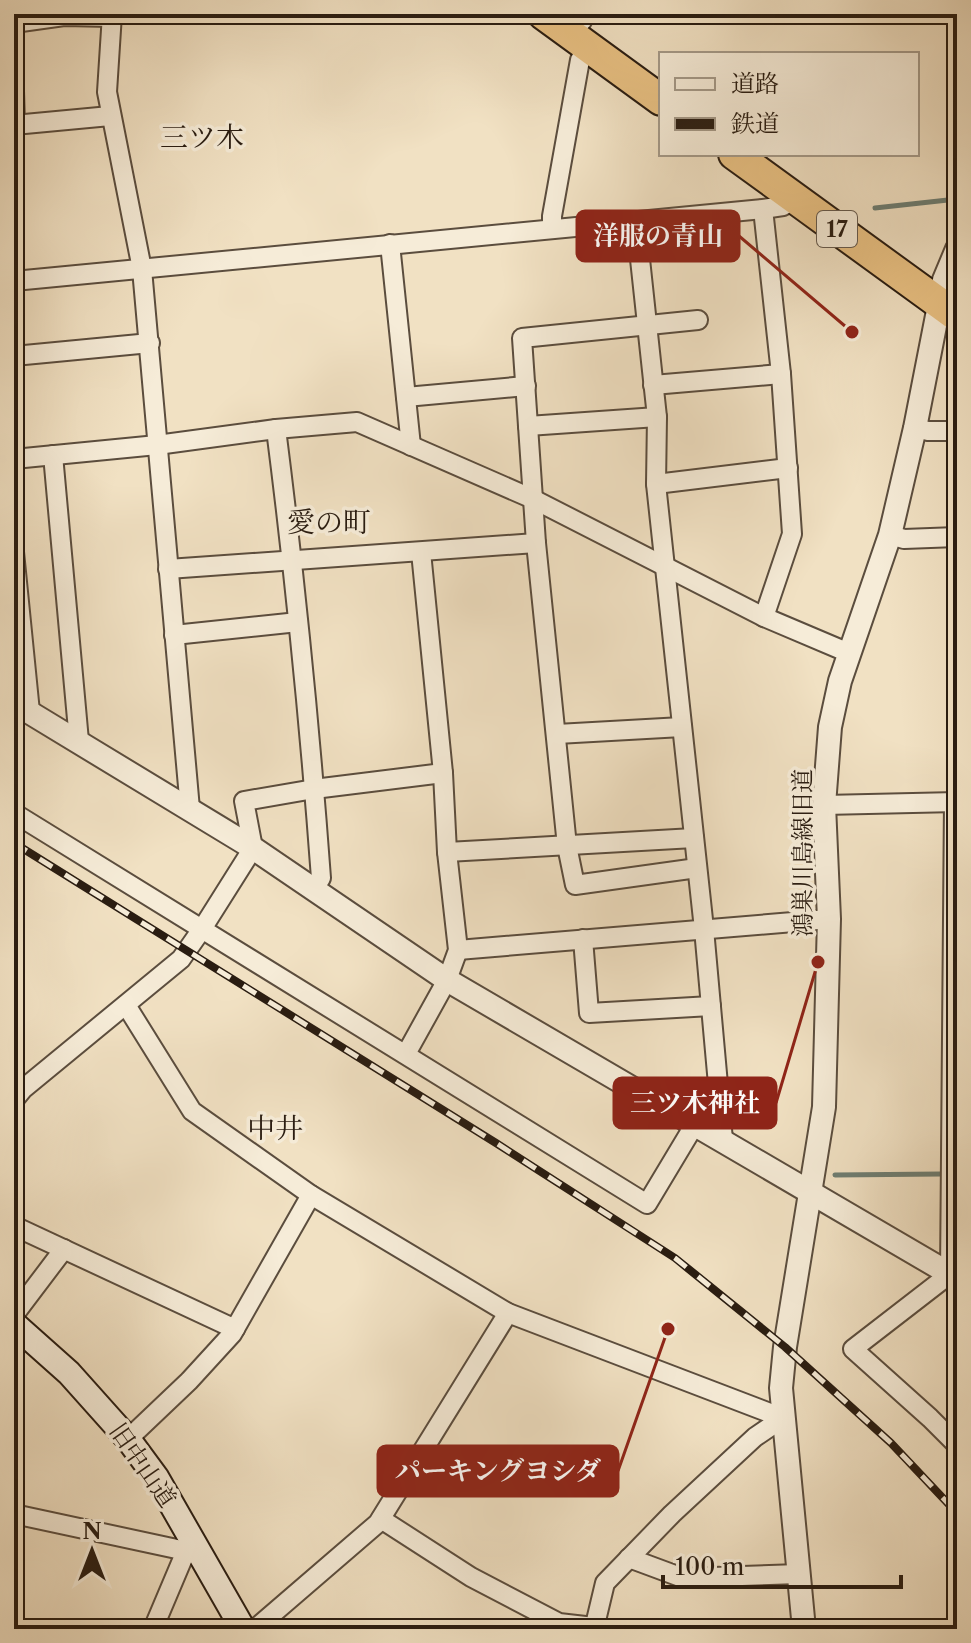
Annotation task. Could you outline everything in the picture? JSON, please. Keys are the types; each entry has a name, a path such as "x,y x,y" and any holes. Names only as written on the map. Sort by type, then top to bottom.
{"highway":[{"path":"543,14 582,24 659,78"},
{"path":"582,24 659,98"},
{"name":"17","path":"737,156 795,199 950,298"},
{"name":"17","path":"765,156 950,298"}],"main road":[{"name":"旧中山道","path":"14,1324 69,1373 128,1439 156,1477 190,1548 243,1629"}],"street":[{"path":"14,23 64,16 112,15 107,92 142,269 190,809"},
{"path":"552,229 580,60 582,24"},
{"path":"14,91 14,125 110,116"},
{"path":"14,281 763,209 783,206 795,199"},
{"path":"763,209 781,374 792,534 764,617"},
{"path":"636,222 657,417 656,484 704,929 723,1140"},
{"path":"390,244 411,446"},
{"name":"鴻巣川島線旧道","path":"804,1629 781,1388 824,1107 829,919 824,805 830,727 840,681 890,535 950,298 949,265 957,249"},
{"path":"697,868 575,885 567,846 536,543 522,338 698,320"},
{"path":"14,356 150,343"},
{"path":"653,385 781,374"},
{"path":"406,397 526,386"},
{"path":"528,426 657,417"},
{"path":"14,459 357,422 533,499 764,617 849,653"},
{"path":"915,428 957,431"},
{"path":"276,429 293,560 314,789 321,878 314,889"},
{"path":"53,455 79,741"},
{"path":"656,484 788,468"},
{"path":"890,535 904,539 957,537"},
{"path":"168,569 536,543"},
{"path":"14,552 22,708 253,848 447,980 954,1278"},
{"path":"406,1054 447,980 458,950 421,552"},
{"path":"174,635 298,622"},
{"path":"557,734 682,727"},
{"path":"17,1088 181,959 253,848 244,801 443,773"},
{"path":"824,805 955,802 954,1278"},
{"path":"14,813 647,1204 695,1124"},
{"path":"447,852 694,838"},
{"path":"458,950 829,919"},
{"path":"583,939 589,1013 711,1006"},
{"path":"126,1005 192,1111 311,1195 508,1313 783,1418"},
{"path":"128,1439 189,1381 235,1329 311,1195"},
{"path":"14,1226 235,1329"},
{"path":"14,1315 64,1249"},
{"path":"954,1278 853,1349 957,1445"},
{"path":"255,1629 381,1519 508,1313"},
{"path":"381,1519 471,1577 559,1623 594,1628 605,1583 672,1514 755,1437 783,1418"},
{"path":"14,1514 190,1548 153,1629"},
{"path":"629,1558 683,1578 799,1574"}],"waterway":[{"path":"875,208 957,199"},
{"path":"835,1175 941,1174"}],"railway":[{"path":"14,843 675,1258 785,1347 891,1443 957,1513"}],"place":[{"name":"洋服の青山","path":"852,332"},
{"name":"三ツ木神社","path":"818,962"},
{"name":"パーキングヨシダ","path":"668,1329"}],"district":[{"name":"三ツ木","path":"202,137"},
{"name":"愛の町","path":"329,522"},
{"name":"中井","path":"275,1128"}]}
